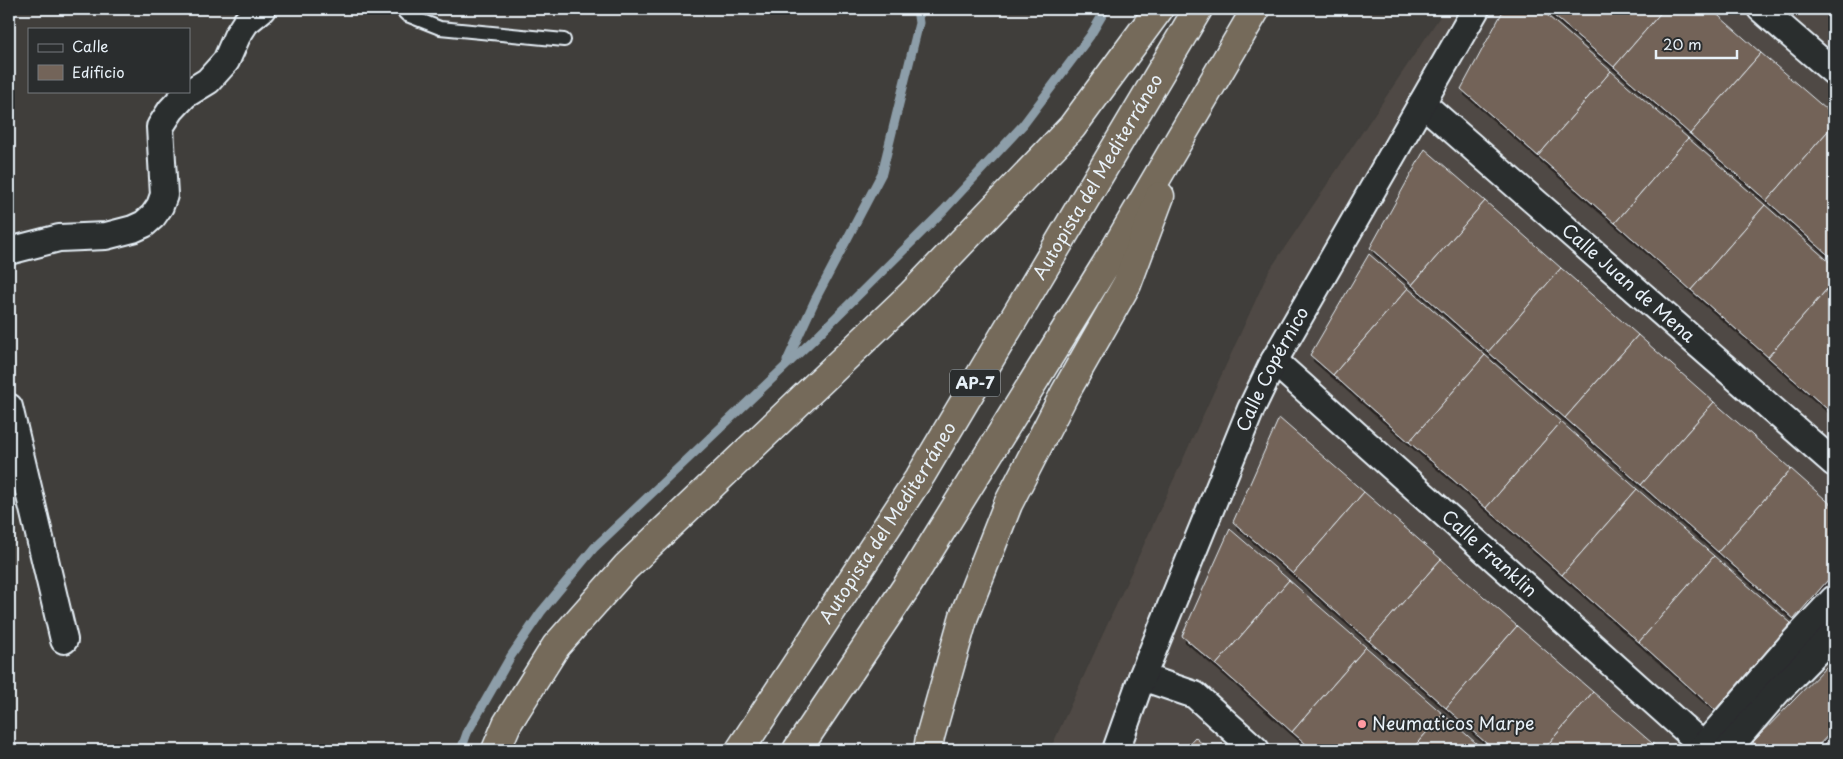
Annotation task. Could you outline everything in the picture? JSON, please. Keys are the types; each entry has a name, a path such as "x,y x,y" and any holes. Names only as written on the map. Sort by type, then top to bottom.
{"highway":[{"path":"496,750 507,724 556,646 626,567 911,295 1059,141 1072,127 1159,9"},
{"name":"Autopista del Mediterráneo","path":"740,750 921,475 1198,9"},
{"path":"928,750 964,616 1008,504 1065,393 1127,284 1188,122 1256,9"},
{"name":"AP-7","path":"797,750 917,569 1104,266 1188,122"}],"street":[{"path":"190,92 208,81 226,61 237,36 246,22 262,9"},
{"name":"Calle Copérnico","path":"1116,750 1142,677 1251,409 1274,360 1476,9"},
{"path":"1761,9 1834,72"},
{"path":"9,251 59,238 106,236 139,227 153,216 160,206 164,195 160,127 171,110 190,92"},
{"name":"Calle Juan de Mena","path":"1422,103 1834,464"},
{"name":"Calle Franklin","path":"1274,360 1709,749"},
{"path":"9,407 64,640"},
{"path":"1709,749 1791,645 1834,600"},
{"path":"1791,645 1808,640 1834,619"},
{"path":"1709,749 1777,692 1834,634"},
{"path":"1142,677 1195,695 1256,750"}],"lane":[{"path":"402,9 407,15 440,28 564,40"}],"shaded area":[{"path":"1445,9 1834,9 1834,750 1050,750 1269,271"}],"building":[{"path":"1504,9 1540,9 1611,71 1538,156 1461,89"},
{"path":"1546,9 1664,9 1614,67"},
{"path":"1664,9 1711,9 1761,53 1690,134 1614,67"},
{"path":"1834,9 1834,19 1827,13"},
{"path":"1761,53 1834,116 1834,124 1767,201 1690,134"},
{"path":"1611,71 1688,138 1615,223 1538,156"},
{"path":"1834,124 1834,260 1767,201"},
{"path":"1688,138 1765,205 1691,290 1615,223"},
{"path":"1425,149 1485,201 1412,285 1370,248"},
{"path":"1485,201 1561,268 1488,352 1412,285"},
{"path":"1765,205 1834,266 1834,281 1768,357 1691,290"},
{"path":"1369,254 1408,288 1333,375 1310,355"},
{"path":"1561,268 1638,335 1565,418 1488,352"},
{"path":"1834,281 1834,415 1768,357"},
{"path":"1408,288 1485,355 1409,442 1333,375"},
{"path":"1638,335 1714,402 1641,485 1565,418"},
{"path":"1485,355 1561,422 1486,508 1409,442"},
{"path":"1714,402 1791,469 1718,552 1641,485"},
{"path":"1279,418 1364,492 1293,574 1233,522"},
{"path":"1561,422 1637,489 1562,575 1486,508"},
{"path":"1791,469 1834,507 1834,573 1794,619 1718,552"},
{"path":"1637,489 1714,556 1639,642 1562,575"},
{"path":"1364,492 1441,559 1369,641 1293,574"},
{"path":"1230,529 1289,580 1216,665 1182,636"},
{"path":"1714,556 1791,623 1715,710 1639,642"},
{"path":"1441,559 1517,626 1446,708 1369,641"},
{"path":"1289,580 1366,647 1292,732 1216,665"},
{"path":"1517,626 1593,692 1543,750 1494,750 1446,708"},
{"path":"1366,647 1443,714 1411,750 1313,750 1292,732"},
{"path":"1830,663 1834,667 1834,729 1814,750 1760,750 1753,742"},
{"path":"1593,692 1660,750 1543,750"},
{"path":"1443,714 1484,750 1411,750"},
{"path":"1834,735 1834,750 1819,750"},
{"path":"1195,737 1209,750 1183,750"}],"waterway":[{"path":"787,361 816,298 882,173 919,23 917,9"},
{"path":"461,750 467,733 511,656 541,612 594,548 813,340 943,211 1023,125 1090,36 1106,9"}],"place":[{"name":"Neumaticos Marpe","path":"1362,724"}]}
